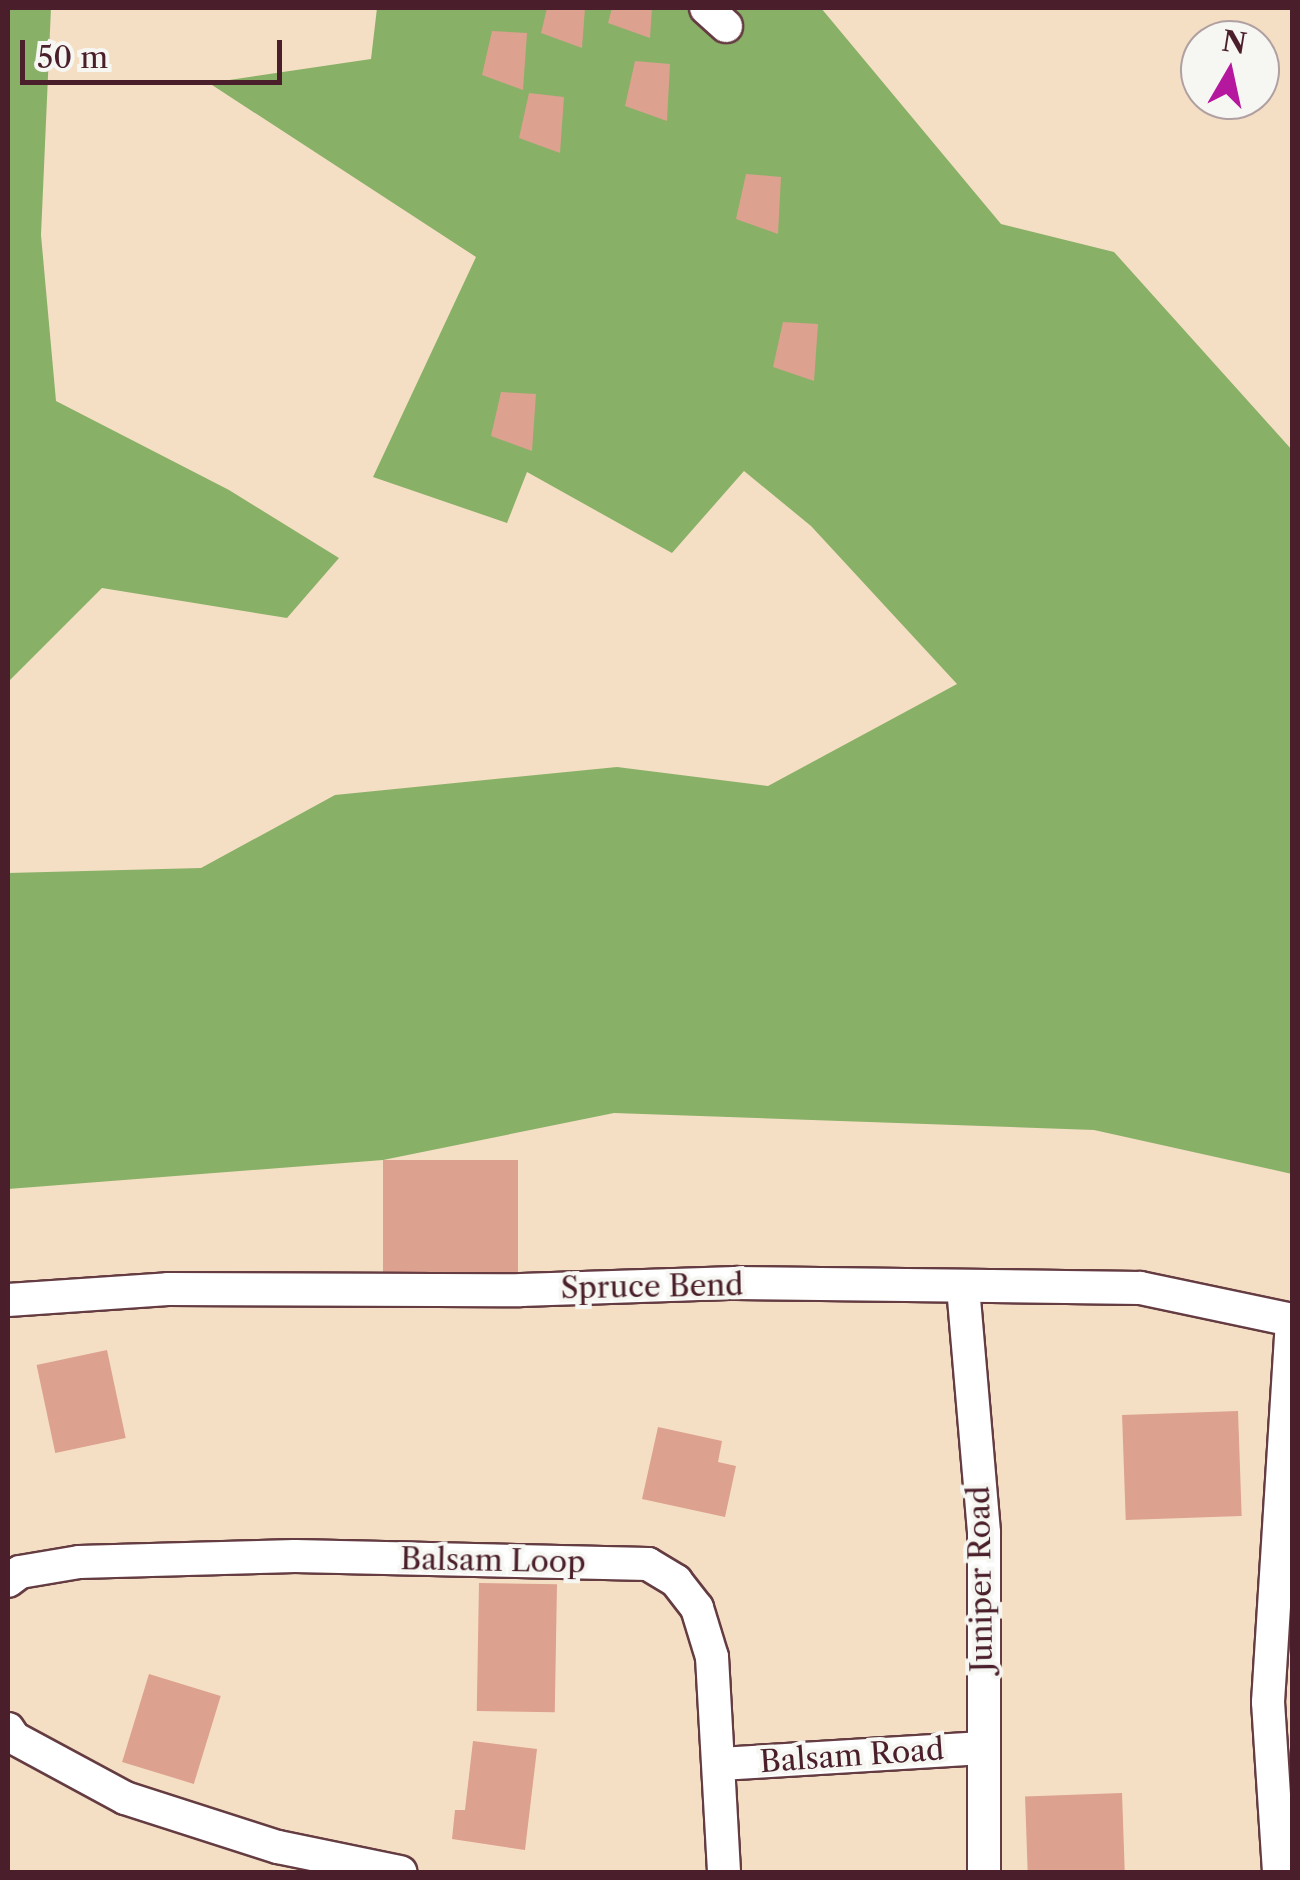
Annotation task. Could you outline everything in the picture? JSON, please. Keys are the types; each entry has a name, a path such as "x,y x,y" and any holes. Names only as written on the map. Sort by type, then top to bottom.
{"street":[{"name":"Spruce Bend","path":"8,1300 168,1289 521,1290 736,1284 1140,1288 1292,1320"},
{"name":"Juniper Road","path":"964,1286 984,1532 984,1872"},
{"path":"1278,1872 1268,1702 1292,1320"},
{"name":"Balsam Loop","path":"8,1581 20,1572 79,1562 275,1556 648,1564 676,1581 697,1608 712,1657 724,1872"},
{"path":"8,1729 14,1738 125,1798 278,1847 400,1872"},
{"name":"Balsam Road","path":"720,1764 984,1748"}],"green space":[{"path":"8,8 51,8 41,235 56,401 229,490 339,558 287,618 102,588 8,682"},
{"path":"377,8 821,8 1001,224 1114,252 1292,450 1292,1174 1094,1130 614,1113 383,1160 8,1189 8,873 201,868 335,795 617,767 768,786 957,684 811,526 744,471 672,553 527,472 507,523 373,477 476,257 209,83 371,59"}],"building":[{"path":"547,8 585,8 582,48 541,33"},
{"path":"612,8 652,8 650,38 608,23"},
{"path":"492,31 527,33 523,90 482,75"},
{"path":"635,61 670,64 667,121 625,106"},
{"path":"529,93 564,97 560,153 519,138"},
{"path":"746,174 781,177 778,234 736,219"},
{"path":"783,322 818,324 814,381 773,367"},
{"path":"501,392 536,394 532,451 491,436"},
{"path":"383,1160 518,1160 518,1273 383,1273"},
{"path":"107,1350 126,1438 55,1453 37,1365"},
{"path":"1238,1411 1242,1516 1126,1520 1122,1415"},
{"path":"658,1427 722,1441 718,1462 736,1466 725,1517 642,1499"},
{"path":"479,1583 557,1584 555,1712 477,1711"},
{"path":"149,1674 221,1696 194,1784 122,1762"},
{"path":"473,1741 537,1749 525,1850 452,1839 455,1810 465,1810"},
{"path":"1122,1793 1125,1872 1028,1872 1025,1796"}]}
